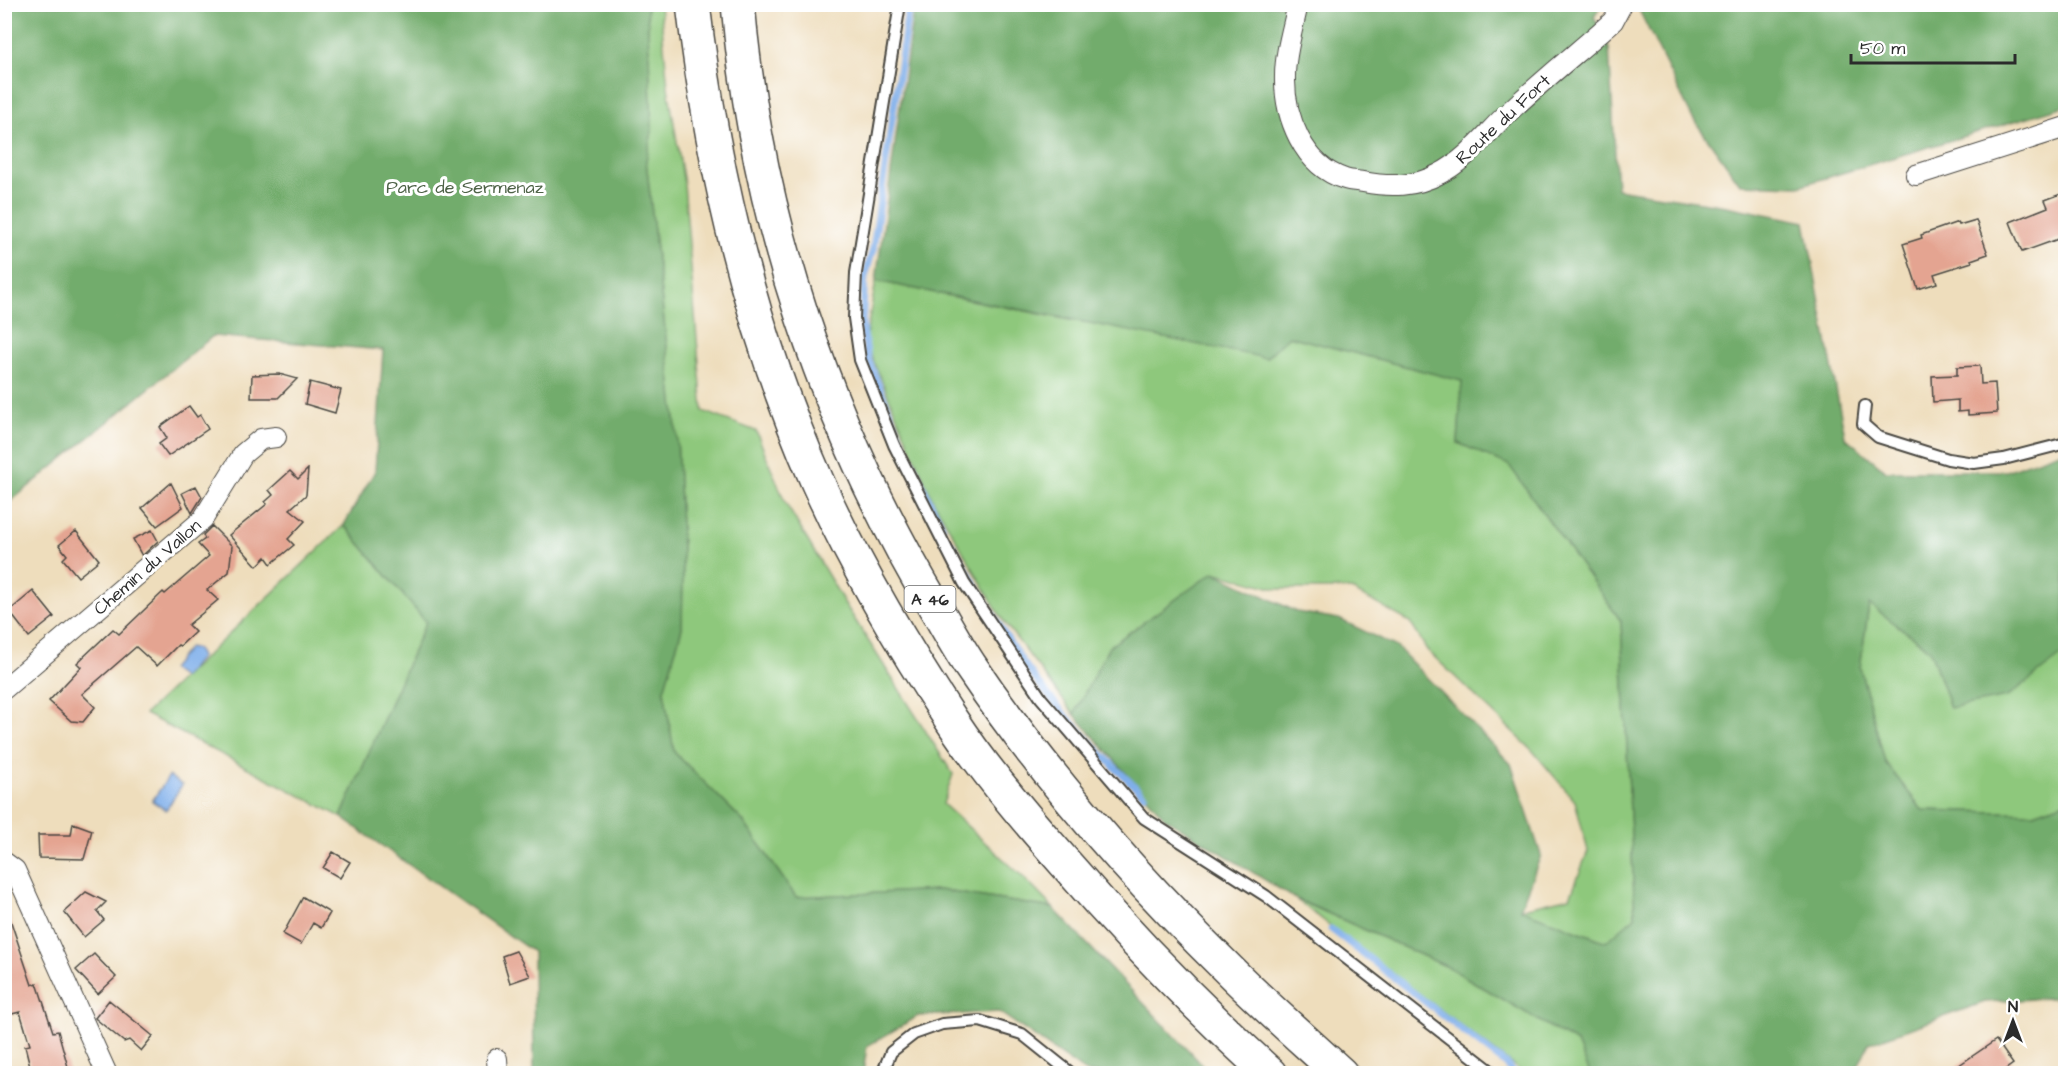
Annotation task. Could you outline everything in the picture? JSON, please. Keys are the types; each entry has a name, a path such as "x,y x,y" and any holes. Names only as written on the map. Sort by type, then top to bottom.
{"highway":[{"name":"A 46","path":"693,4 708,116 728,217 768,353 818,483 882,608 953,723 1022,814 1114,919 1215,1024 1270,1074"},
{"name":"A 46","path":"738,4 757,138 775,219 806,328 836,411 903,554 970,666 1077,806 1125,862 1229,970 1341,1074"}],"street":[{"name":"Route du Fort","path":"1298,4 1284,74 1285,100 1292,126 1307,151 1324,167 1344,179 1407,186 1438,175 1461,160 1509,111 1613,21 1622,4"},
{"path":"1916,175 2066,127"},
{"name":"Chemin du Vallon","path":"4,689 203,519 243,454 261,440 276,437"},
{"path":"4,862 15,870 107,1074"}],"lane":[{"path":"900,4 856,273 854,318 860,360 894,445 964,583 1041,698 1144,818 1266,896 1495,1074"},
{"path":"1864,406 1863,424 1878,437 1948,459 1974,463 2066,443"},
{"path":"882,1074 891,1052 914,1034 942,1024 980,1021 1022,1034 1072,1074"}],"green space":[{"path":"1641,4 2065,5 2065,106 1799,186 1740,184 1692,117 1639,10"},
{"name":"Parc de Sermenaz","path":"5,5 647,5 652,131 646,160 677,437 683,573 682,628 664,690 674,752 743,821 796,897 939,890 1053,908 1210,1073 1087,1073 999,1012 918,1016 867,1046 863,1073 534,1073 533,952 341,817 426,622 344,525 375,471 383,350 213,336 5,506"},
{"path":"647,5 660,5 668,87 684,184 703,411 756,431 785,502 845,604 953,774 943,804 1023,877 1053,908 939,890 796,897 743,821 674,752 664,690 682,628 683,573 677,437 646,160 652,131"},
{"path":"914,5 1602,5 1594,17 1609,47 1617,189 1726,206 1805,222 1845,437 1886,471 2006,471 2065,450 2065,653 2007,697 1950,708 1930,650 1869,604 1860,668 1885,762 1922,810 2034,813 2065,802 2065,997 1985,1002 1869,1043 1855,1073 1590,1073 1577,1043 1450,968 1294,898 1165,818 1074,714 1109,647 1214,572 1297,612 1339,619 1397,647 1511,764 1541,855 1520,909 1606,942 1635,917 1621,621 1509,465 1458,443 1462,381 1289,336 1266,358 876,281"},
{"path":"876,281 1074,321 1289,336 1462,381 1458,443 1509,464 1621,621 1635,917 1607,942 1519,909 1570,897 1588,851 1575,801 1532,750 1427,650 1410,622 1350,589 1276,589 1214,572 1109,647 1074,714 1004,622 934,502 865,342"},
{"path":"344,525 426,622 341,817 145,714"},
{"path":"1869,604 1930,650 1950,708 2065,653 2065,802 2034,813 1922,810 1885,762 1860,668"},
{"path":"1294,898 1450,968 1577,1043 1590,1073 1523,1073"}],"water":[{"path":"189,647 197,649 201,657 183,678 171,669"},
{"path":"169,776 182,785 166,810 152,801"}],"building":[{"path":"2066,192 2066,248 2061,238 2022,252 2010,222 2048,207 2045,200"},
{"path":"1976,220 1988,254 1971,260 1972,262 1934,274 1937,283 1918,289 1903,244 1958,222 1959,225"},
{"path":"1980,366 1981,384 1995,383 1997,413 1968,415 1968,411 1958,412 1958,400 1933,402 1932,376 1957,375 1957,367"},
{"path":"279,374 297,379 278,398 251,398 252,375"},
{"path":"310,382 341,390 335,413 305,404"},
{"path":"189,406 197,417 200,415 208,429 168,456 159,444 167,438 160,427"},
{"path":"308,469 306,495 290,509 305,521 288,539 294,545 271,564 266,557 257,566 229,535 267,504 265,502 273,495 269,490 290,471 298,479"},
{"path":"171,483 183,507 157,526 142,508"},
{"path":"196,486 202,497 192,513 182,493"},
{"path":"212,526 232,546 229,572 207,590 218,600 188,625 195,632 157,666 136,647 82,694 95,707 83,722 71,721 49,701 81,667 77,663 113,629 119,634 163,592 165,594 209,556 198,544 205,539 203,535"},
{"path":"152,530 158,541 142,556 133,539"},
{"path":"76,531 99,560 78,577 63,559 67,555 59,545"},
{"path":"33,591 54,617 29,637 9,611"},
{"path":"73,823 92,830 84,859 39,858 38,835 71,835"},
{"path":"333,852 350,862 340,878 323,868"},
{"path":"86,892 106,902 97,911 104,920 84,937 64,912"},
{"path":"303,897 330,913 321,928 313,923 301,944 283,934"},
{"path":"4,913 8,913 32,985 37,983 53,1032 58,1031 70,1074 32,1074 25,1046 30,1045 20,1012 4,1016"},
{"path":"516,951 530,976 510,983 502,956"},
{"path":"94,954 116,977 98,994 76,970"},
{"path":"109,1000 153,1036 141,1051 129,1040 124,1042 95,1018"},
{"path":"1996,1040 2013,1064 1999,1074 1946,1074"}],"waterway":[{"path":"909,4 873,249 865,277 862,324 868,359 902,443 942,527"},
{"path":"951,544 996,621 1034,677 1083,734 1144,795"},
{"path":"1331,929 1507,1065 1513,1074"}]}
